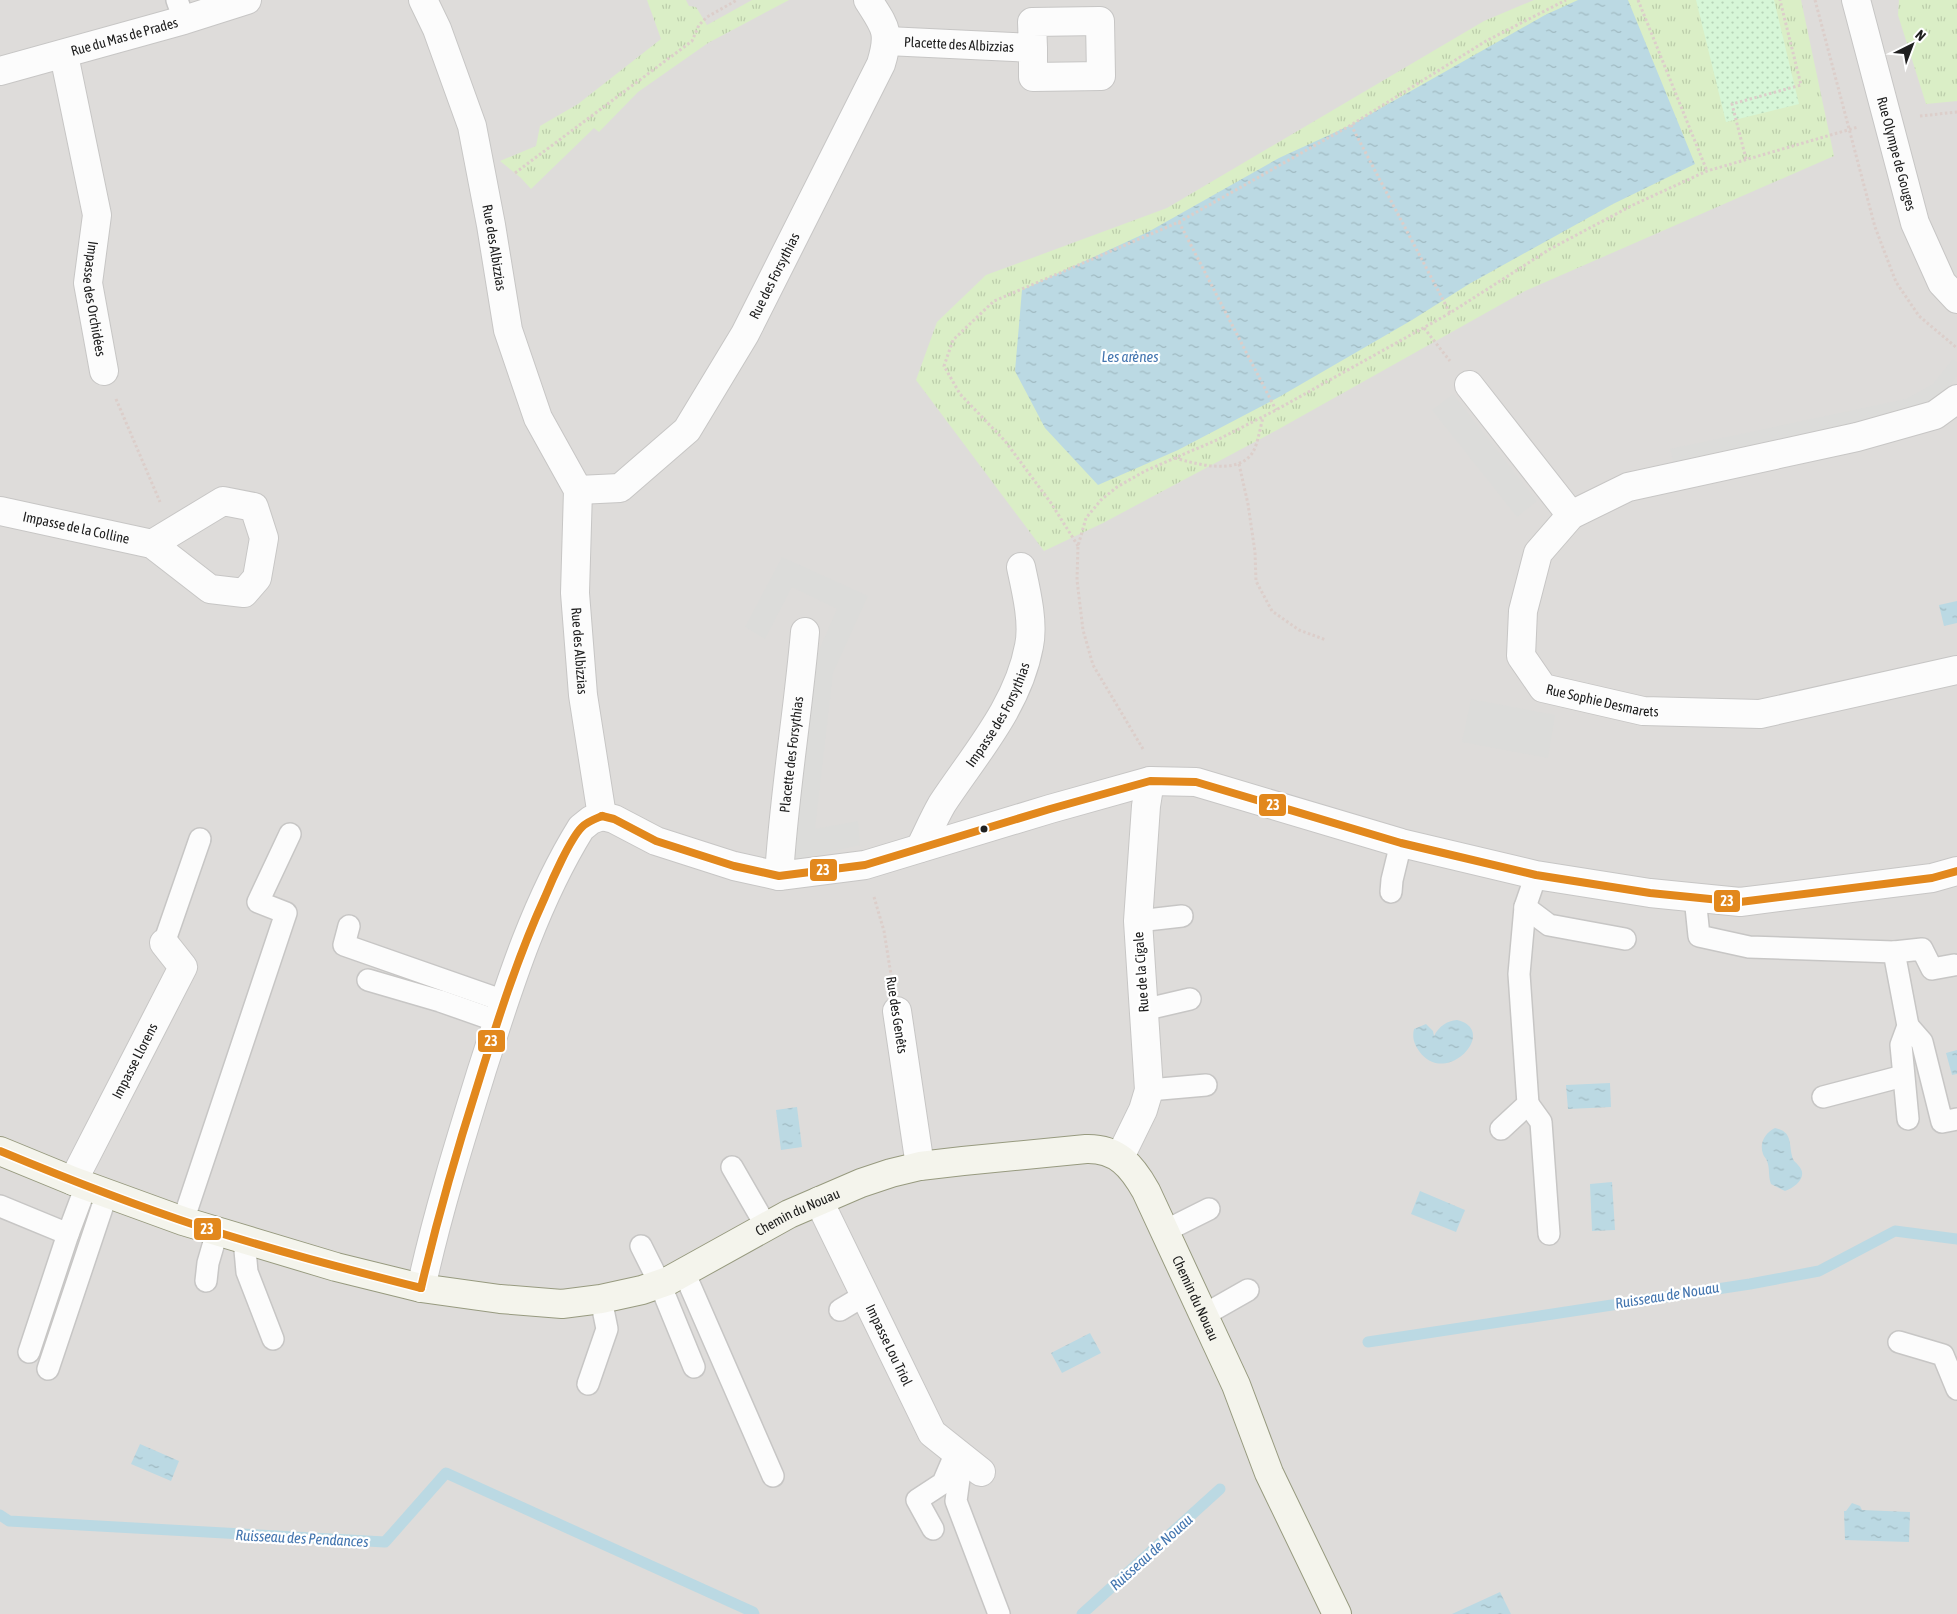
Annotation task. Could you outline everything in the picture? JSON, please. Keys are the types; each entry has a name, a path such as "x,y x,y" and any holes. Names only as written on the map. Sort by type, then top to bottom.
{"street":[{"name":"Rue du Mas de Prades","path":"0,72 64,55 181,10 247,0"},
{"name":"Rue des Albizzias","path":"423,0 437,29 472,126 508,330 538,418 578,490 575,593 583,696 602,816"},
{"path":"868,0 884,25 887,41"},
{"name":"Rue Olympe de Gouges","path":"1856,0 1915,223 1942,283 1957,299"},
{"name":"Placette des Albizzias","path":"887,41 1032,48"},
{"name":"Rue des Forsythias","path":"578,490 620,488 687,430 745,334 881,64 887,41"},
{"name":"Impasse des Orchidées","path":"64,55 96,215 88,284 104,371"},
{"path":"1469,385 1571,514"},
{"name":"Rue Sophie Desmarets","path":"1957,399 1935,415 1857,437 1628,487 1571,514 1538,553 1523,611 1521,656 1543,688 1643,711 1760,714 1957,670"},
{"name":"Impasse de la Colline","path":"0,510 152,544 210,589 244,593 257,578 264,538 254,507 223,501 152,544"},
{"name":"Impasse des Forsythias","path":"920,848 941,806 989,737 1017,687 1030,644 1029,606 1022,567"},
{"name":"Placette des Forsythias","path":"779,876 783,817 799,697 805,632"},
{"path":"421,1288 430,1244 460,1142 501,1011 537,911 581,828 591,820 602,816 614,819 656,841 734,866 779,876 865,865 1150,781 1196,782 1401,843 1536,875 1650,893 1740,902 1932,878 1957,871"},
{"name":"Rue de la Cigale","path":"1120,1157 1144,1110 1149,1090 1138,921 1146,806 1150,781"},
{"name":"Impasse Llorens","path":"89,1187 183,967 164,943"},
{"name":"Rue des Genêts","path":"897,1011 920,1166"},
{"name":"Chemin du Nouau","path":"0,1151 89,1187 183,1221 336,1266 421,1288 500,1299 562,1304 602,1299 642,1290 672,1278 766,1226 819,1201 861,1183 891,1173 920,1166 1086,1149 1105,1150 1120,1157 1136,1172 1236,1385 1269,1473 1337,1614"},
{"name":"Impasse Lou Triol","path":"819,1201 932,1433 967,1460"}],"lane":[{"path":"183,1221 286,913 258,902 290,834"},
{"path":"164,943 200,839"},
{"path":"1391,892 1401,843"},
{"path":"1536,875 1525,906 1519,974 1528,1104 1541,1122 1549,1234"},
{"path":"1695,897 1699,936 1749,947 1894,952 1922,949 1932,969 1954,965"},
{"path":"1525,906 1550,925 1625,939"},
{"path":"1138,921 1182,916"},
{"path":"349,926 344,945 501,1011"},
{"path":"1894,952 1908,1026 1922,1042 1942,1122 1957,1119"},
{"path":"368,980 440,1001 501,1011"},
{"path":"1144,1010 1190,999"},
{"path":"1908,1026 1900,1045 1908,1119"},
{"path":"1823,1097 1903,1076"},
{"path":"1149,1090 1206,1085"},
{"path":"1501,1129 1528,1104"},
{"path":"732,1167 766,1226"},
{"path":"29,1352 68,1234 89,1187"},
{"path":"48,1369 89,1187"},
{"path":"0,1206 68,1234"},
{"path":"1165,1231 1209,1209"},
{"path":"206,1282 208,1263 217,1232"},
{"path":"244,1239 247,1272 273,1339"},
{"path":"641,1246 672,1278 774,1476"},
{"path":"672,1278 694,1367"},
{"path":"1204,1315 1248,1290"},
{"path":"840,1310 865,1295"},
{"path":"588,1384 607,1329 602,1299"},
{"path":"1899,1342 1943,1355 1957,1389"},
{"path":"932,1529 916,1500 943,1483 967,1460"},
{"path":"967,1460 956,1501 999,1614"}],"path":[{"path":"485,195 692,41 699,24 707,17 737,0"},
{"path":"1078,546 1050,503 1005,441 960,394 944,366 953,340 994,301 1179,222 1351,125 1486,41 1566,0"},
{"path":"1638,0 1707,171"},
{"path":"1746,159 1732,104 1801,85 1780,0"},
{"path":"1912,117 1957,112"},
{"path":"1351,125 1450,313"},
{"path":"1150,781 1144,750 1093,665 1083,630 1078,588 1078,546 1086,518 1101,500 1117,487 1145,471 1219,439 1263,417 1424,328 1550,250 1633,205 1707,171 1866,125"},
{"path":"1179,222 1276,410"},
{"path":"1424,328 1469,385"},
{"name":"Impasse des Orchidées","path":"104,371 164,512 178,528"},
{"path":"1175,458 1200,465 1222,466 1239,464 1253,452 1263,417"},
{"path":"1239,464 1248,504 1255,552 1256,581 1272,611 1299,630 1326,640"},
{"name":"Rue des Genêts","path":"865,865 884,931 897,1011"}],"shaded area":[{"path":"0,0 1957,0 1957,1614 0,1614"},
{"path":"1953,359 1957,362 1957,376 1943,393 1911,412 1674,464 1670,449 1906,399 1933,384"},
{"path":"1453,394 1537,501 1517,517 1432,410"},
{"path":"782,557 868,596 833,673 815,829 858,821 860,845 794,860 812,666 837,609 792,587 765,639 745,627"},
{"path":"1471,699 1555,715 1548,758 1462,742"}],"green space":[{"path":"647,0 686,0 689,6 696,7 707,25 752,0 789,0 708,43 638,92 599,132 594,128 531,189 500,161 536,146 540,126 578,104 661,39"},
{"name":"Les arènes","path":"1534,0 1801,0 1834,156 1525,291 1277,430 1103,523 1044,551 916,380 937,322 986,275 1167,208 1484,21"},
{"path":"1696,0 1774,0 1799,104 1726,122"},
{"path":"1899,0 1957,0 1957,101 1926,104 1898,15"}],"water":[{"name":"Les arènes","path":"1578,0 1628,0 1695,164 1613,204 1469,284 1412,320 1279,397 1178,450 1098,485 1045,428 1015,371 1022,290 1148,232 1279,158 1351,125 1545,15"},
{"path":"1957,601 1957,623 1944,626 1939,605"},
{"path":"1457,1020 1469,1026 1473,1034 1471,1044 1464,1054 1454,1061 1442,1064 1430,1061 1416,1046 1413,1035 1414,1029 1426,1024 1433,1031 1434,1036 1438,1029"},
{"path":"1957,1050 1957,1074 1952,1075 1946,1053"},
{"path":"1610,1083 1611,1107 1568,1109 1566,1085"},
{"path":"797,1107 802,1147 781,1150 776,1110"},
{"path":"1775,1128 1788,1136 1793,1159 1802,1173 1800,1181 1785,1191 1771,1184 1767,1160 1762,1150 1762,1142 1768,1133"},
{"path":"1612,1182 1615,1230 1592,1231 1590,1184"},
{"path":"1420,1191 1465,1210 1456,1232 1411,1214"},
{"path":"1090,1333 1101,1353 1062,1373 1051,1353"},
{"path":"140,1444 179,1461 171,1481 131,1464"},
{"path":"1852,1503 1860,1506 1862,1510 1910,1512 1909,1542 1845,1540 1844,1511"},
{"path":"1500,1592 1511,1614 1452,1614"}],"waterway":[{"name":"Ruisseau de Nouau","path":"1368,1342 1750,1284 1819,1271 1895,1231 1957,1239"},
{"name":"Ruisseau des Pendances","path":"0,1515 9,1521 385,1542 446,1473 754,1614"},
{"name":"Ruisseau de Nouau","path":"1082,1614 1220,1489"}],"transit line":[{"name":"23","path":"602,816 614,819 656,841 734,866 779,876 865,865 1150,781 1196,782 1401,843 1536,875 1650,893 1740,902 1932,878 1957,871"},
{"name":"23","path":"421,1288 440,1212 462,1137 500,1014 525,943 572,841 584,825 602,816"},
{"name":"23","path":"0,1151 148,1209 198,1226 281,1251 421,1288"}]}
